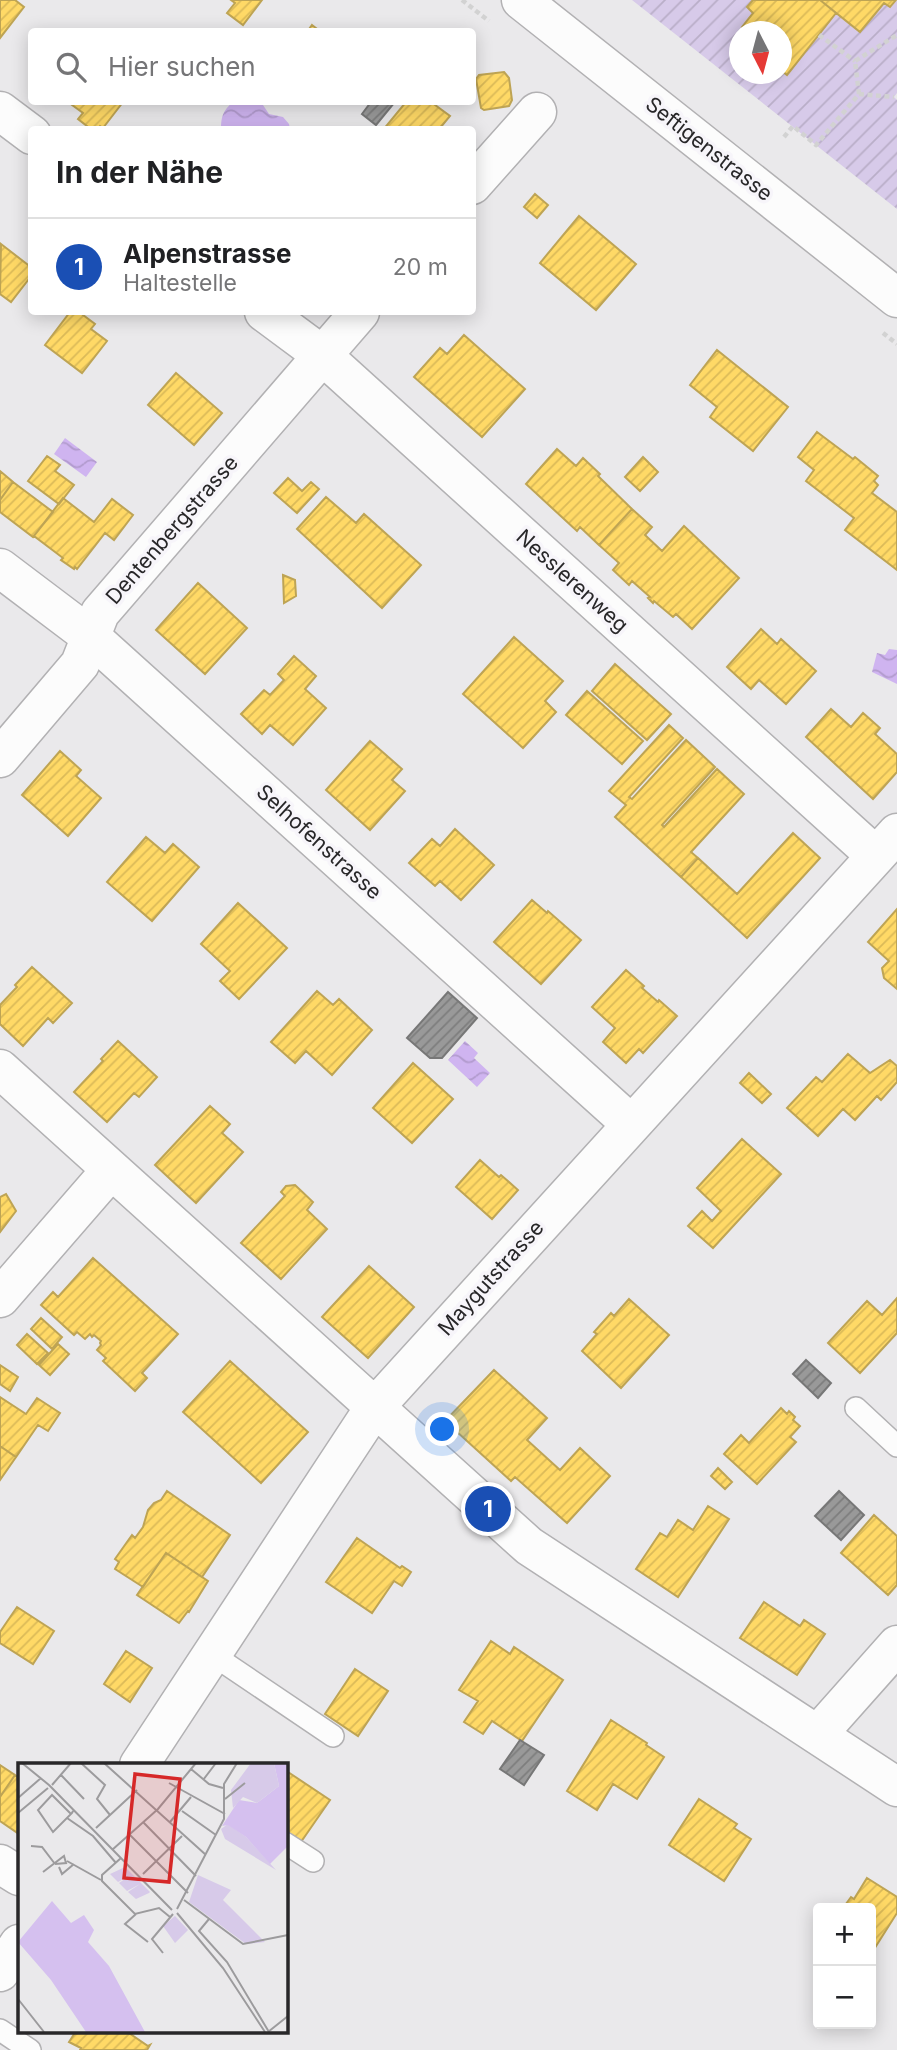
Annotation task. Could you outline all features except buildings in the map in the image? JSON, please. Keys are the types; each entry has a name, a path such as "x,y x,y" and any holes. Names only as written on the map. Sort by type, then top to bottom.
{"street":[{"name":"Seftigenstrasse","path":"521,0 897,298"},
{"path":"0,111 28,132"},
{"path":"476,181 537,112"},
{"name":"Nesslerenweg","path":"268,315 322,355 887,844"},
{"name":"Dentenbergstrasse","path":"0,758 80,664 100,613 357,315"},
{"name":"Selhofenstrasse","path":"0,568 90,636 631,1124"},
{"name":"Maygutstrasse","path":"150,1761 213,1655 374,1408 887,844"},
{"path":"0,1069 529,1546 897,1787"},
{"path":"0,1298 111,1170"},
{"path":"818,1734 897,1645"},
{"path":"0,1864 18,1875"},
{"path":"0,1972 18,1945"}],"lane":[{"path":"856,1408 897,1446"},
{"path":"213,1655 332,1736"},
{"path":"287,1844 313,1861"},
{"path":"0,2030 30,2050"}],"path":[{"path":"855,61 897,34"},
{"path":"784,137 793,126 816,145 859,94 855,61 819,35"},
{"path":"859,94 894,97"}],"shaded area":[{"path":"632,0 753,0 751,21 729,21 729,77"},
{"path":"897,0 897,93 894,97 897,100 897,209 739,84 792,84 792,69 836,13 884,3 890,7"}],"water":[{"path":"230,105 263,105 269,114 283,117 289,126 221,126"},
{"path":"65,438 97,462 86,477 54,454"},
{"path":"889,649 897,650 897,684 872,672 877,653 885,655"},
{"path":"465,1041 478,1053 474,1058 490,1073 477,1087 448,1060"}],"place":[{"name":"Alpenstrasse","path":"488,1509"}]}
